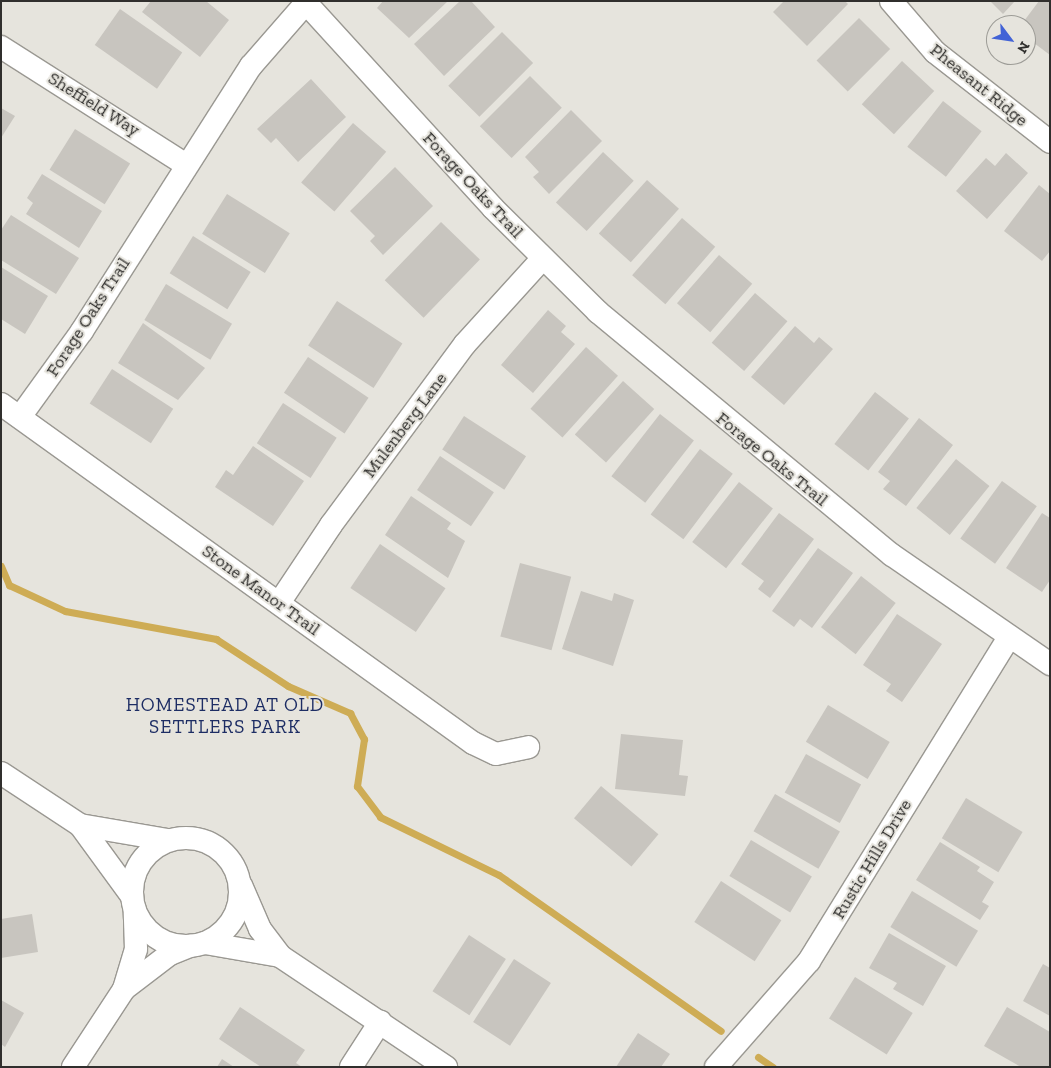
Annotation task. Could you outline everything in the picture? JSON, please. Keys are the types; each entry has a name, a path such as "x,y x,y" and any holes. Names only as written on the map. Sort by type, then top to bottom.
{"street":[{"name":"Pheasant Ridge","path":"891,1 935,52 1050,142"},
{"name":"Forage Oaks Trail","path":"20,417 82,331 185,164 251,66 306,4 543,258 598,312 732,427 892,555 1050,664"},
{"name":"Sheffield Way","path":"1,47 185,164"},
{"name":"Mulenberg Lane","path":"279,603 331,525 465,344 543,258"},
{"name":"Stone Manor Trail","path":"1,404 473,743 496,754 528,747"},
{"name":"Rustic Hills Drive","path":"716,1067 809,961 1009,637"},
{"path":"1,773 80,825 157,938 280,956"},
{"path":"80,825 168,840 187,836 213,844 233,864 260,929 280,956 446,1067"},
{"path":"73,1067 124,989 136,949 133,903 140,861 168,840"},
{"path":"124,989 170,954 198,945 223,932 240,900 240,881"},
{"path":"351,1067 380,1022"}],"building":[{"path":"151,1 206,1 229,20 200,57 142,12"},
{"path":"383,1 448,1 409,38 377,8"},
{"path":"460,1 471,1 495,27 444,76 414,44"},
{"path":"784,1 845,1 848,4 807,46 773,12"},
{"path":"990,1 1015,1 1003,14"},
{"path":"1039,1 1050,1 1050,55 1036,44 1036,15 1028,15"},
{"path":"120,9 182,53 157,89 95,45"},
{"path":"859,18 890,49 848,92 817,60"},
{"path":"502,32 533,63 479,117 448,86"},
{"path":"902,61 934,91 894,134 862,104"},
{"path":"530,76 562,108 512,158 480,126"},
{"path":"311,79 346,117 298,162 276,138 271,143 257,129"},
{"path":"943,101 982,131 946,177 907,147"},
{"path":"1,108 15,116 1,138"},
{"path":"571,110 602,141 549,194 533,177 539,172 525,157"},
{"path":"353,123 386,152 334,211 301,183"},
{"path":"75,129 130,163 105,204 50,170"},
{"path":"603,152 634,181 587,231 556,202"},
{"path":"1006,153 1028,173 987,219 956,191 986,158 995,166"},
{"path":"395,167 433,206 383,255 370,241 375,236 350,211"},
{"path":"42,174 102,211 79,248 26,214 33,203 27,198"},
{"path":"647,180 679,209 631,262 599,234"},
{"path":"1039,185 1050,194 1050,251 1042,261 1004,231"},
{"path":"227,194 290,233 265,273 202,234"},
{"path":"11,215 79,258 56,294 1,260 1,230"},
{"path":"682,218 715,247 665,304 632,275"},
{"path":"441,222 480,260 424,318 385,280"},
{"path":"193,236 251,272 227,309 170,273"},
{"path":"719,255 752,284 710,332 677,303"},
{"path":"1,267 48,296 25,334 1,319"},
{"path":"166,284 232,324 210,360 144,320"},
{"path":"755,293 787,321 744,371 712,343"},
{"path":"337,301 402,343 374,388 308,345"},
{"path":"548,310 566,326 561,332 575,344 533,393 501,365"},
{"path":"143,323 205,368 178,400 118,363"},
{"path":"795,326 814,343 819,337 833,349 784,405 751,377"},
{"path":"586,347 618,376 562,437 530,409"},
{"path":"308,357 369,398 344,433 284,393"},
{"path":"112,369 173,409 151,443 90,403"},
{"path":"623,381 654,409 606,463 575,435"},
{"path":"875,392 909,418 868,470 834,444"},
{"path":"283,403 337,438 311,478 257,443"},
{"path":"660,414 694,440 645,503 611,476"},
{"path":"464,416 526,456 504,490 442,450"},
{"path":"919,418 953,445 906,506 883,489 890,481 878,472"},
{"path":"253,446 304,481 273,526 215,487 226,470 233,475"},
{"path":"700,449 733,474 683,539 651,514"},
{"path":"440,456 494,492 471,526 417,490"},
{"path":"956,459 989,486 950,535 916,508"},
{"path":"1002,481 1037,506 995,564 960,538"},
{"path":"739,482 773,508 726,568 692,542"},
{"path":"411,496 451,523 447,529 465,541 448,578 385,535"},
{"path":"779,513 814,539 770,598 758,589 764,581 741,564"},
{"path":"1042,513 1050,518 1050,580 1042,592 1006,568"},
{"path":"380,544 445,588 416,632 350,588"},
{"path":"818,548 853,573 812,628 800,619 794,627 772,611"},
{"path":"520,563 571,577 552,650 500,636"},
{"path":"861,576 896,603 856,654 821,627"},
{"path":"581,591 612,601 614,593 634,600 613,666 562,649"},
{"path":"897,614 942,644 902,702 886,691 891,684 863,665"},
{"path":"828,705 890,742 868,779 806,742"},
{"path":"621,734 683,740 679,775 688,776 685,796 615,789"},
{"path":"806,754 861,785 840,823 785,792"},
{"path":"601,786 658,834 631,866 574,818"},
{"path":"775,794 840,832 818,869 754,831"},
{"path":"966,798 1023,832 998,872 942,838"},
{"path":"751,840 812,877 790,913 729,876"},
{"path":"940,842 980,867 977,871 994,882 982,902 989,906 980,920 916,880"},
{"path":"721,881 781,920 755,961 694,922"},
{"path":"912,891 978,931 956,967 890,927"},
{"path":"32,914 38,952 1,958 1,919"},
{"path":"889,933 946,966 923,1006 893,989 897,983 869,968"},
{"path":"469,935 506,959 469,1015 433,991"},
{"path":"514,959 551,983 510,1046 473,1022"},
{"path":"1043,964 1050,968 1050,1016 1023,1001"},
{"path":"855,977 913,1013 887,1055 829,1019"},
{"path":"1,1000 24,1013 5,1047 1,1044"},
{"path":"240,1007 305,1050 296,1063 302,1067 261,1067 219,1039"},
{"path":"1007,1007 1050,1032 1050,1067 1021,1067 984,1046"},
{"path":"638,1033 670,1054 661,1067 616,1067"},
{"path":"222,1059 234,1067 217,1067"}],"waterway":[{"path":"1,566 9,585 65,611 216,639 288,686 350,713 364,739 357,786 380,817 499,875 721,1031"},
{"path":"758,1057 773,1067"}],"district":[{"name":"HOMESTEAD AT OLD SETTLERS PARK","path":"225,716"}]}
